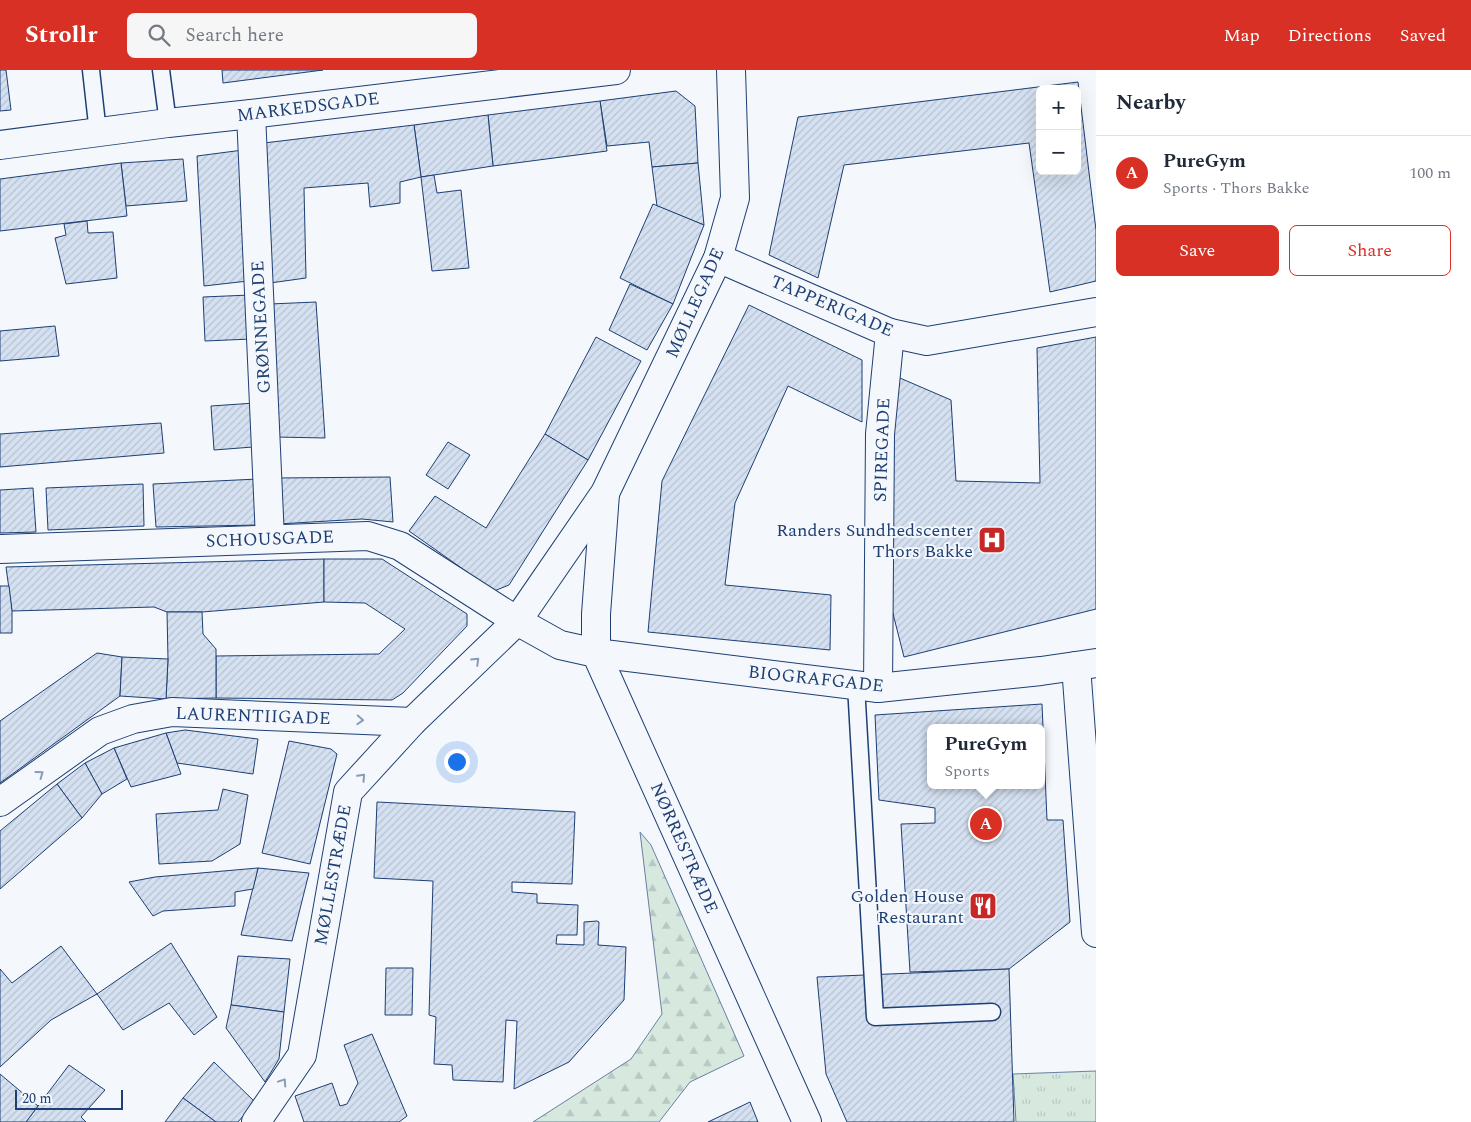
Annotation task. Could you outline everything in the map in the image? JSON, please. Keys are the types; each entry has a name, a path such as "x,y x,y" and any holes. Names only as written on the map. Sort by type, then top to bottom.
{"street":[{"name":"MARKEDSGADE","path":"0,145 168,123 616,70"},
{"name":"MØLLEGADE","path":"517,621 605,493 718,258 735,198 730,70"},
{"name":"GRØNNEGADE","path":"251,114 270,539"},
{"name":"TAPPERIGADE","path":"718,258 890,333 927,340 1096,312"},
{"name":"SPIREGADE","path":"867,687 880,434 890,333"},
{"name":"MØLLEGADE","path":"596,653 596,614 605,493"},
{"name":"SCHOUSGADE","path":"0,549 368,536 400,546 517,621"},
{"path":"517,621 560,645 596,653"},
{"name":"MØLLESTRÆDE","path":"256,1122 302,1055 348,792 412,722 517,621"},
{"name":"BIOGRAFGADE","path":"596,653 867,687 1041,671 1086,664"},
{"name":"NØRRESTRÆDE","path":"596,653 807,1122"},
{"path":"1086,664 1096,933"},
{"name":"LAURENTIIGADE","path":"0,802 100,731 133,719 172,712 412,722"}],"lane":[{"path":"91,70 98,133"},
{"path":"162,70 168,123"},
{"path":"867,687 875,1016 992,1012"}],"green space":[{"path":"640,832 651,845 744,1056 690,1082 659,1122 533,1122 631,1059 662,1014"},
{"path":"1096,1071 1096,1122 1016,1122 1013,1074"}],"building":[{"path":"0,70 6,70 11,110 0,111"},
{"path":"222,70 323,70 223,83"},
{"path":"1078,82 1078,85 1054,85"},
{"path":"1036,87 1036,175 1081,175 1081,107 1096,230 1096,281 1050,292 1029,143 844,165 818,278 769,255 798,117"},
{"path":"676,91 695,106 698,163 652,167 649,142 607,146 600,101"},
{"path":"600,101 607,151 493,166 488,115"},
{"path":"488,115 493,166 421,177 414,125"},
{"path":"414,125 421,177 400,182 400,203 370,207 368,183 304,188 306,278 270,283 264,143"},
{"path":"243,150 248,281 204,286 197,156"},
{"path":"183,159 187,201 126,206 121,163"},
{"path":"121,163 127,216 0,231 0,179"},
{"path":"698,163 704,225 657,206 652,167"},
{"path":"434,175 437,193 461,190 469,268 432,271 421,177"},
{"path":"653,204 704,225 673,304 620,278"},
{"path":"87,221 88,233 113,232 117,278 66,284 55,238 66,235 64,224"},
{"path":"630,284 673,304 647,350 609,330"},
{"path":"250,295 251,339 205,341 203,297"},
{"path":"316,302 325,438 276,437 270,304"},
{"path":"749,305 862,360 862,422 788,386 735,503 725,585 831,595 830,650 648,632 662,481"},
{"path":"55,326 59,356 0,361 0,331"},
{"path":"596,337 641,361 588,460 545,434"},
{"name":"Randers Sundhedscenter Thors Bakke","path":"1096,337 1096,609 904,657 889,598 886,372 951,400 956,481 1040,483 1037,348"},
{"path":"255,403 253,447 214,450 211,406"},
{"path":"161,423 164,453 0,467 0,434"},
{"path":"545,434 588,460 509,585 494,591 409,531 435,496 486,528"},
{"path":"448,442 470,455 448,489 426,475"},
{"path":"390,477 393,522 362,519 278,524 277,478"},
{"path":"258,479 259,525 156,527 153,484"},
{"path":"143,484 144,526 48,530 46,488"},
{"path":"33,488 36,532 0,533 0,490"},
{"path":"324,559 324,602 202,612 167,612 154,607 12,611 6,567"},
{"path":"324,559 382,559 467,614 467,626 403,693 392,700 216,698 216,656 379,654 405,629 365,603 324,602"},
{"path":"0,586 9,586 12,633 0,633"},
{"path":"167,612 202,612 203,634 216,649 216,698 166,699 168,659"},
{"path":"97,653 122,657 120,696 0,783 0,721"},
{"path":"122,657 168,659 166,699 120,696"},
{"path":"1042,704 1043,724 927,724 927,789 1045,789 1045,774 1047,820 1063,820 1070,922 1009,969 910,972 901,824 935,823 935,808 879,800 875,715"},
{"path":"185,730 258,739 253,774 177,763 166,733"},
{"path":"166,733 181,774 131,787 114,748"},
{"path":"289,741 331,749 337,754 310,864 262,853"},
{"path":"114,748 127,779 102,794 85,763"},
{"path":"85,763 102,794 82,818 57,784"},
{"path":"57,784 82,818 0,889 0,831"},
{"path":"223,789 248,795 240,844 212,861 159,864 156,814 218,810"},
{"path":"377,802 575,812 572,884 512,882 512,892 537,894 537,903 578,905 577,935 557,935 556,944 584,945 584,922 597,921 599,922 598,945 626,947 624,1000 569,1062 514,1089 517,1021 506,1020 503,1082 453,1080 452,1065 434,1064 436,1017 429,1015 433,881 374,878"},
{"path":"258,868 309,873 292,941 241,935"},
{"path":"258,868 253,889 235,892 235,906 163,911 153,916 129,882 155,877"},
{"path":"171,943 217,1017 194,1035 169,1003 123,1030 97,994"},
{"path":"61,946 97,994 51,1020 0,1067 0,969 12,983"},
{"path":"238,956 290,959 284,1012 231,1005"},
{"path":"386,968 413,968 412,1015 385,1015"},
{"path":"1009,969 1014,1122 847,1122 826,1074 817,977"},
{"path":"231,1005 284,1012 279,1059 265,1082 226,1028"},
{"path":"372,1034 407,1116 399,1122 304,1122 295,1096 332,1083 340,1106 347,1104 358,1083 344,1045"},
{"path":"214,1062 255,1102 238,1122 216,1122 183,1098"},
{"path":"69,1065 105,1090 81,1117 86,1122 26,1122"},
{"path":"0,1074 38,1106 26,1122 0,1122"},
{"path":"183,1098 216,1122 165,1122"},
{"path":"750,1102 758,1122 708,1122"}],"place":[{"name":"Randers Sundhedscenter Thors Bakke","path":"992,540"},
{"name":"PureGym","path":"986,824"},
{"name":"Golden House Restaurant","path":"983,906"}]}
